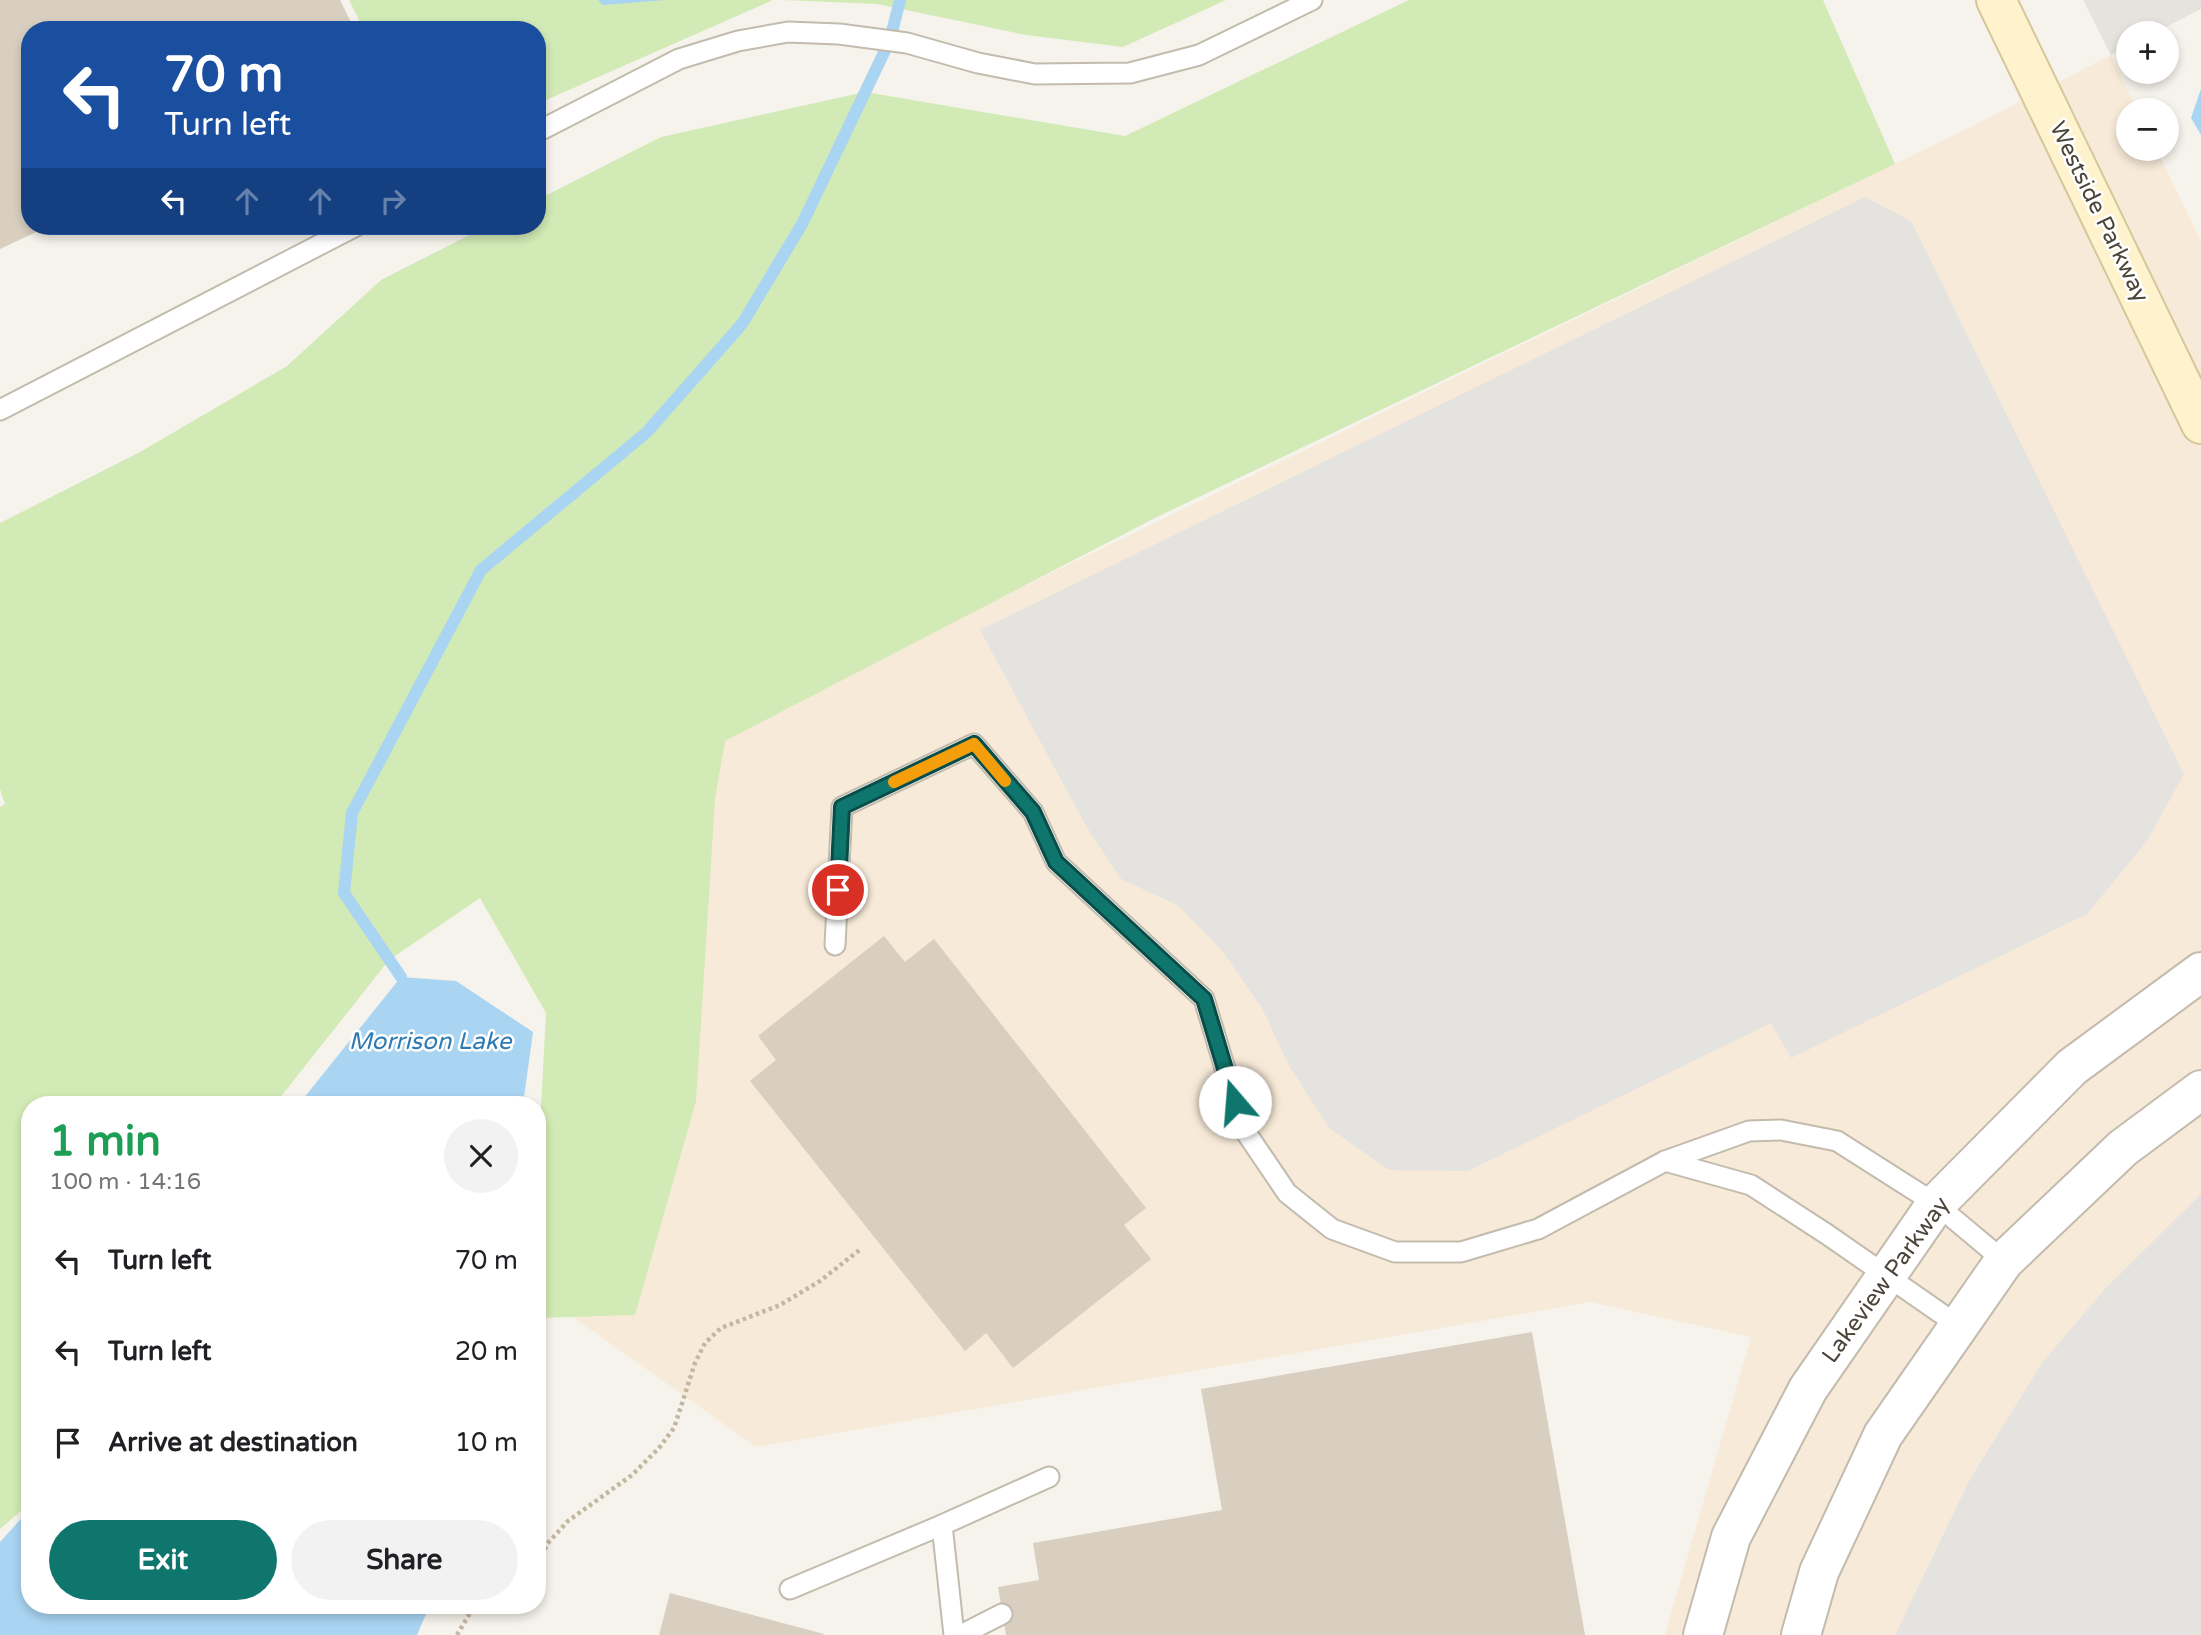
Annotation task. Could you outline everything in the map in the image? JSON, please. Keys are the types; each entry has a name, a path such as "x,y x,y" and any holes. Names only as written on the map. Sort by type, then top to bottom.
{"main road":[{"name":"Westside Parkway","path":"1996,0 2201,424"}],"street":[{"name":"Lakeview Parkway","path":"1703,1635 1731,1537 1808,1389 1936,1204 2072,1067 2201,972"},
{"path":"1801,1635 1819,1572 1883,1435 2004,1261 2123,1148 2201,1090"}],"lane":[{"path":"546,127 679,59 738,41 788,32 839,34 907,43 978,63 1035,74 1130,73 1199,55 1312,0"},
{"path":"0,410 339,235"},
{"path":"835,945 842,807 974,744 1033,812 1056,862 1204,999 1243,1128 1287,1193 1332,1229 1395,1252 1461,1252 1538,1229 1665,1161 1749,1131 1781,1130 1838,1141 1936,1204 2004,1261"},
{"path":"1665,1161 1751,1185 1959,1326"},
{"path":"790,1589 1049,1477"},
{"path":"942,1525 954,1635"},
{"path":"961,1635 1002,1614"}],"path":[{"path":"546,1546 568,1521 632,1475 659,1448 674,1428 695,1363 705,1343 721,1328 780,1305 820,1281 862,1248"},
{"path":"457,1635 469,1614"}],"shaded area":[{"path":"2083,0 2201,0 2201,9 2178,21 2116,21 2116,52 2111,55"},
{"path":"2111,55 2116,66 2116,84 2125,84 2131,98 2116,98 2116,161 2162,161 2201,241 2201,1635 1665,1635 1751,1337 1590,1302 756,1447 552,1302 592,950 480,898 738,725 1977,124"},
{"path":"1865,197 1911,221 2184,774 2147,841 2087,914 1791,1058 1771,1023 1468,1171 1389,1170 1329,1128 1288,1064 1262,1008 1223,952 1179,906 1121,879 1086,826 980,630"},
{"path":"2201,1194 2201,1635 1895,1635 1970,1479 2042,1363 2105,1289"}],"green space":[{"path":"349,0 773,0 546,100 546,21 360,21"},
{"path":"783,0 1226,0 1123,47 1026,35 877,4"},
{"path":"1409,0 1823,0 1895,164 1155,518 725,741 715,799 696,1101 635,1315 546,1318 546,1096 542,1096 546,1013 480,898 389,960 281,1096 21,1096 21,1511 0,1529 0,807 5,804 0,789 0,523 140,452 287,366 381,280 469,235 546,235 546,195 661,137 865,92 1125,136"}],"water":[{"path":"598,0 665,0 603,5"},
{"path":"2201,89 2201,135 2191,118"},
{"name":"Morrison Lake","path":"401,977 456,981 533,1032 524,1096 305,1096"},
{"path":"21,1519 21,1614 426,1614 417,1635 0,1635 0,1542"}],"building":[{"path":"0,0 340,0 350,21 21,21 21,235 30,235 0,249"},
{"path":"884,936 905,962 934,939 1146,1208 1124,1225 1151,1259 1013,1368 986,1333 965,1351 750,1081 776,1060 758,1036"},
{"path":"1532,1332 1585,1635 1006,1635 998,1587 1039,1580 1033,1543 1222,1510 1201,1389"},
{"path":"670,1593 824,1634 659,1635"}],"waterway":[{"path":"401,977 344,893 352,813 481,570 647,432 742,324 802,224 890,40 900,0"}],"slow traffic":[{"path":"894,782 974,744 1005,781"}],"route":[{"path":"838,890 842,807 974,744 1033,812 1056,862 1204,999 1235,1102"}]}
